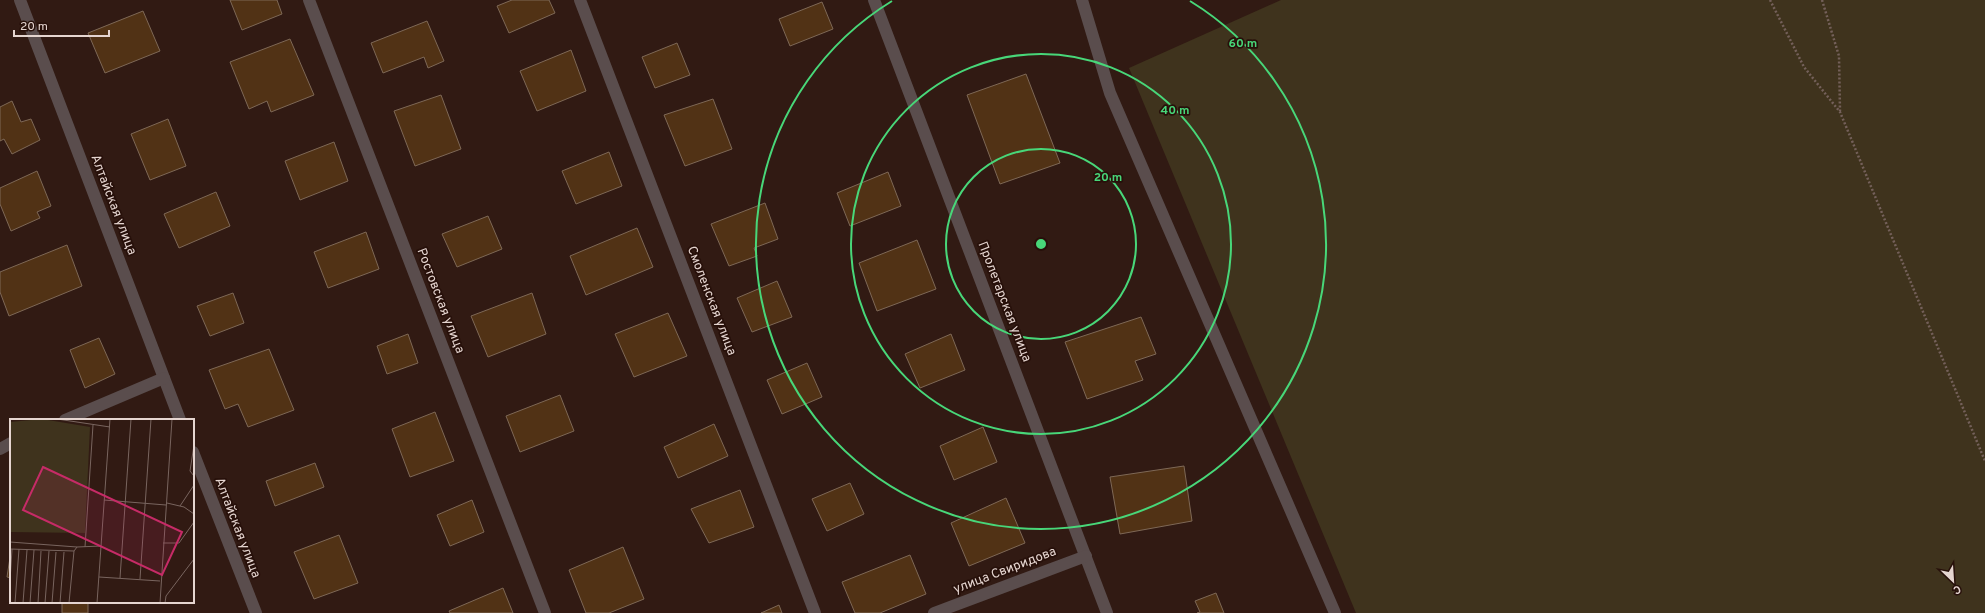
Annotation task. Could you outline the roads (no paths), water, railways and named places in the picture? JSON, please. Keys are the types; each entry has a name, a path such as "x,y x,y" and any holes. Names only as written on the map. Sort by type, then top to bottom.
{"street":[{"name":"Алтайская улица","path":"20,0 180,419"},
{"name":"Ростовская улица","path":"309,0 545,613"},
{"name":"Смоленская улица","path":"580,0 815,613"},
{"name":"Пролетарская улица","path":"874,0 1107,613"},
{"path":"1082,0 1110,92 1335,613"},
{"path":"67,419 164,378"},
{"path":"0,449 10,443"},
{"name":"Алтайская улица","path":"194,455 256,613"},
{"name":"улица Свиридова","path":"934,613 1086,556"}]}
